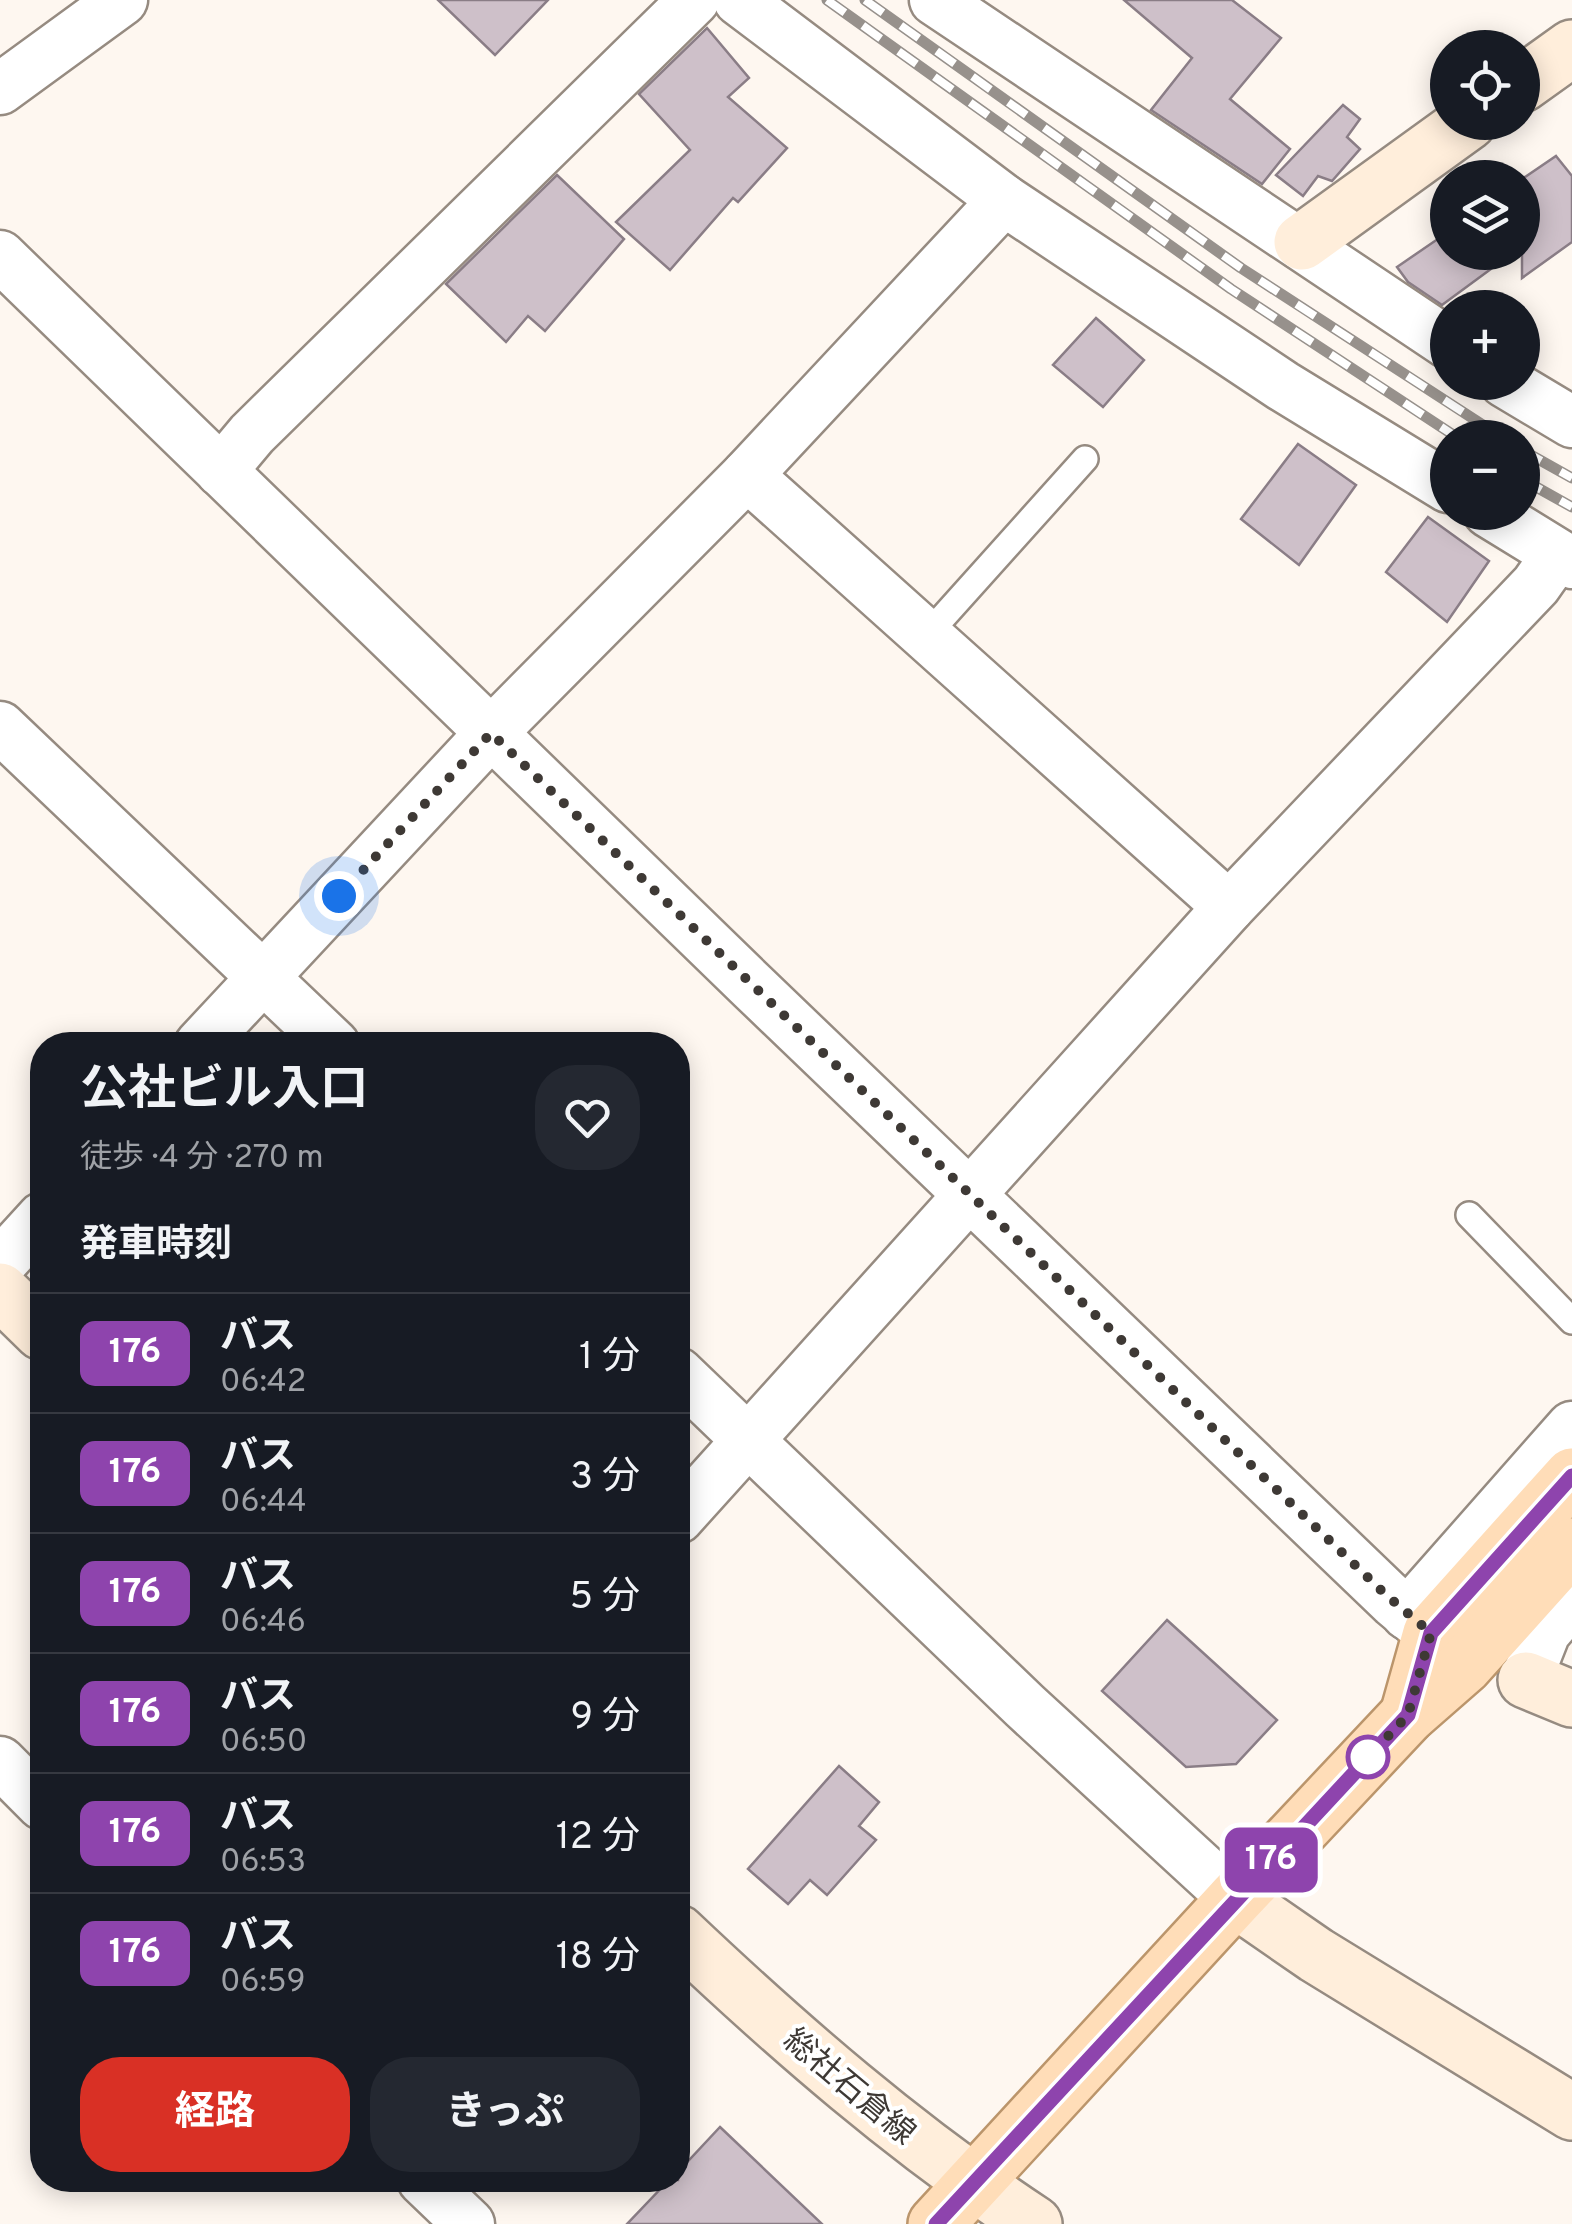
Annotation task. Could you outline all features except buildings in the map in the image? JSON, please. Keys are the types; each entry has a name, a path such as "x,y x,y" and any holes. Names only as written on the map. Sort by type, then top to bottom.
{"main road":[{"path":"1408,1715 1419,1623 1572,1476"},
{"path":"936,2224 1234,1899 1408,1715 1464,1666 1572,1546"}],"street":[{"path":"0,90 122,0"},
{"path":"221,471 265,421 694,0"},
{"path":"738,0 1004,200 1283,386 1430,476"},
{"path":"934,0 1430,331"},
{"path":"1540,71 1572,48"},
{"path":"1302,242 1443,140"},
{"path":"212,1032 491,733 747,475 1004,200"},
{"path":"0,256 1419,1623 1572,1427"},
{"path":"1535,400 1572,422"},
{"path":"747,475 1229,907"},
{"path":"690,1505 1229,907 1565,559 1518,530"},
{"path":"0,727 321,1032"},
{"path":"0,1264 30,1231"},
{"path":"0,1291 30,1320"},
{"path":"690,1384 1039,1719 1234,1899 1316,1955 1572,2112"},
{"path":"1549,1689 1545,1632 1572,1602"},
{"name":"総社石倉線","path":"690,1945 847,2086 974,2184 1034,2224"}],"lane":[{"path":"928,635 1084,459"},
{"path":"1469,1215 1572,1320"}],"railway":[{"path":"827,0 1231,289 1431,420"},
{"path":"865,0 1241,268 1475,420"},
{"path":"1540,460 1572,478"},
{"path":"1540,489 1572,507"}],"bus line":[{"name":"176","path":"936,2224 1408,1715 1431,1633 1572,1476"}],"route":[{"path":"339,896 491,733 1385,1594 1431,1633 1408,1715 1358,1768 1368,1757"}]}
